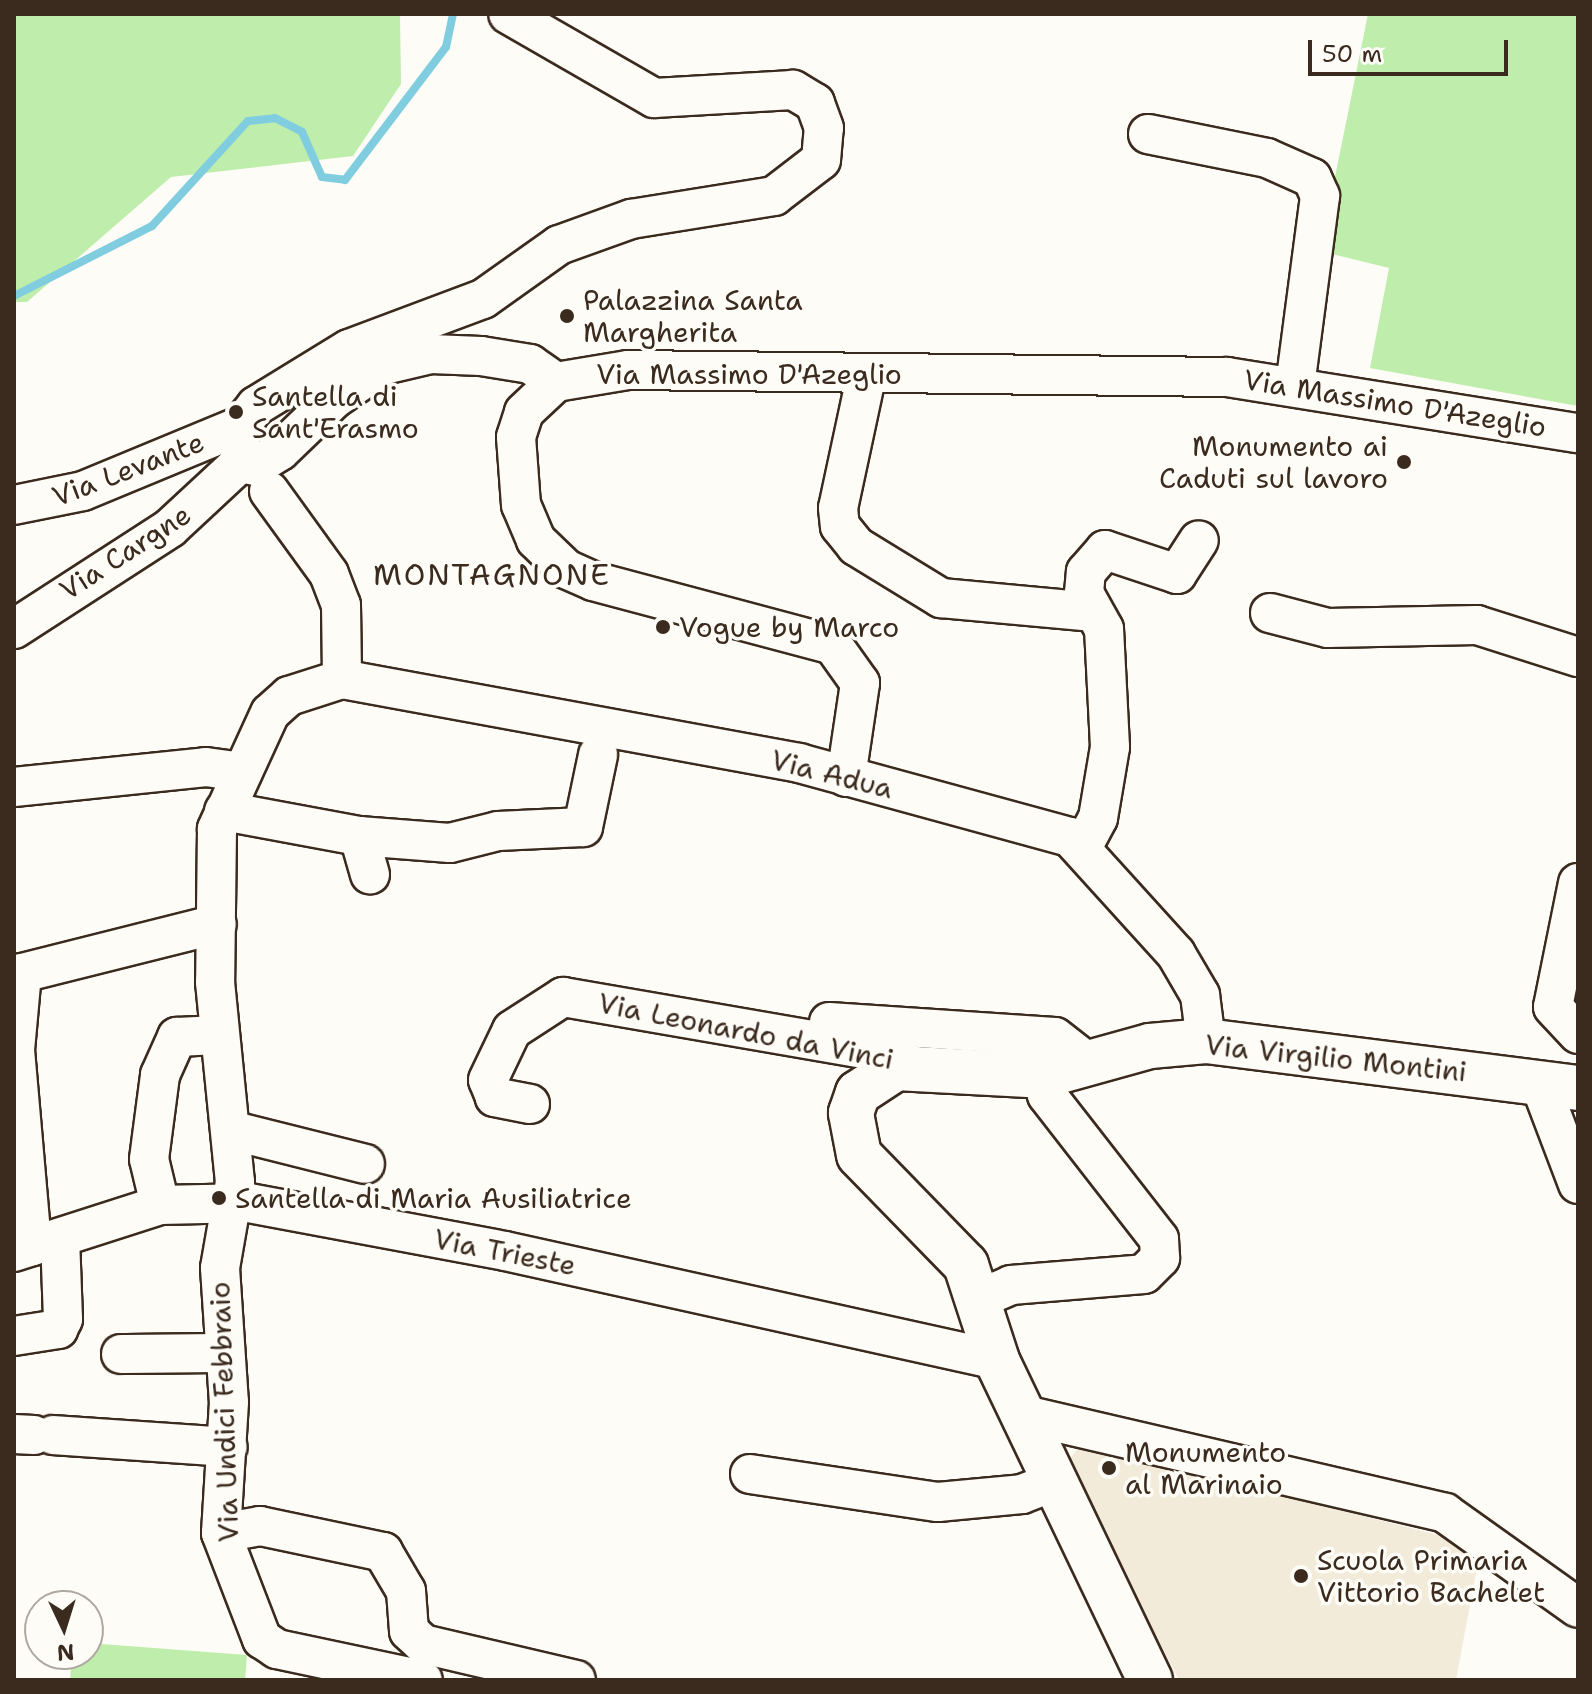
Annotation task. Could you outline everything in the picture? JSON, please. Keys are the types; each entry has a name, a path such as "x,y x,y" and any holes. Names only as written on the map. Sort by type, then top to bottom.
{"main road":[{"name":"Via Virgilio Montini","path":"1042,1076 1086,1061 1206,1041 1559,1086"},
{"name":"Via Leonardo da Vinci","path":"981,1298 966,1265 875,1174 852,1134 858,1093 876,1077 917,1067 1042,1076"},
{"path":"981,1298 997,1360 1150,1680"}],"street":[{"path":"240,463 240,426 256,406 349,349 483,299 559,245 631,219 774,196 821,160 824,128 815,103 793,90 654,98 508,14"},
{"path":"1148,134 1267,158 1312,178 1320,196 1295,385"},
{"name":"Via Cargne","path":"14,629 170,528 240,463 256,466 280,451 334,399 384,365 431,354 481,356 530,364 556,382"},
{"path":"481,356 524,412 515,468 521,505 536,540 566,569 833,645 852,664 860,683 846,777"},
{"name":"Via Massimo D'Azeglio","path":"524,412 556,382 628,370 1113,372 1295,385 1578,433"},
{"path":"867,373 838,508 840,526 856,546 941,598 1091,612"},
{"name":"Via Levante","path":"14,505 83,491 240,426"},
{"path":"269,491 329,574 341,605 342,679"},
{"path":"1082,848 1098,818 1110,747 1104,629 1091,612 1084,593 1093,557 1105,550 1177,574 1199,540"},
{"path":"1270,613 1328,628 1477,625 1578,657"},
{"name":"Via Adua","path":"342,679 846,777 1040,825 1082,848 1176,954 1200,995 1206,1041"},
{"name":"Via Undici Febbraio","path":"342,679 289,696 270,713 224,811 215,843 218,1035 234,1131 233,1205 220,1268 228,1447 221,1533 262,1639 277,1649 423,1662"},
{"path":"224,811 359,836 450,843 498,831 583,827 598,755"},
{"path":"14,787 206,767 243,772"},
{"path":"359,836 370,874"},
{"path":"1578,883 1553,1007 1578,1034"},
{"path":"14,1336 58,1329 63,1319 35,1245 15,1050 18,974 217,924"},
{"name":"Via Leonardo da Vinci","path":"530,1104 495,1097 488,1080 512,1030 574,998 869,1050 917,1067"},
{"path":"800,1016 1055,1037 1086,1061"},
{"path":"160,1205 149,1159 160,1075 177,1037 218,1035"},
{"path":"981,1298 1011,1285 1144,1274 1160,1258 1159,1239 1047,1095 1042,1076"},
{"name":"Via Virgilio Montini","path":"1559,1086 1578,1184"},
{"path":"234,1131 365,1164"},
{"name":"Via Trieste","path":"35,1245 160,1205 233,1205 505,1251 965,1359 997,1360"},
{"path":"121,1354 223,1353"},
{"path":"1025,1415 1445,1513 1578,1608"},
{"path":"34,1435 228,1447"},
{"path":"750,1474 938,1502 1022,1494 1054,1482"},
{"path":"221,1533 260,1526 383,1552 406,1591 409,1631 423,1662 576,1680"}],"shaded area":[{"name":"Scuola Primaria Vittorio Bachelet","path":"1081,1444 1481,1546 1456,1680 1179,1680 1066,1464"}],"green space":[{"path":"14,14 400,14 401,84 353,156 171,177 27,302 14,302"},
{"path":"1368,14 1578,14 1578,406 1370,368 1389,268 1320,251"},
{"path":"104,1644 247,1655 245,1680 70,1680 71,1670 104,1670"}],"waterway":[{"path":"14,296 152,226 248,121 275,118 302,132 322,177 345,180 446,47 453,14"}],"place":[{"name":"Palazzina Santa Margherita","path":"567,316"},
{"name":"Santella di Sant'Erasmo","path":"236,412"},
{"name":"Monumento ai Caduti sul lavoro","path":"1404,462"},
{"name":"Vogue by Marco","path":"663,627"},
{"name":"Santella di Maria Ausiliatrice","path":"219,1198"},
{"name":"Monumento al Marinaio","path":"1109,1468"},
{"name":"Scuola Primaria Vittorio Bachelet","path":"1301,1576"}],"district":[{"name":"MONTAGNONE","path":"492,575"}]}
